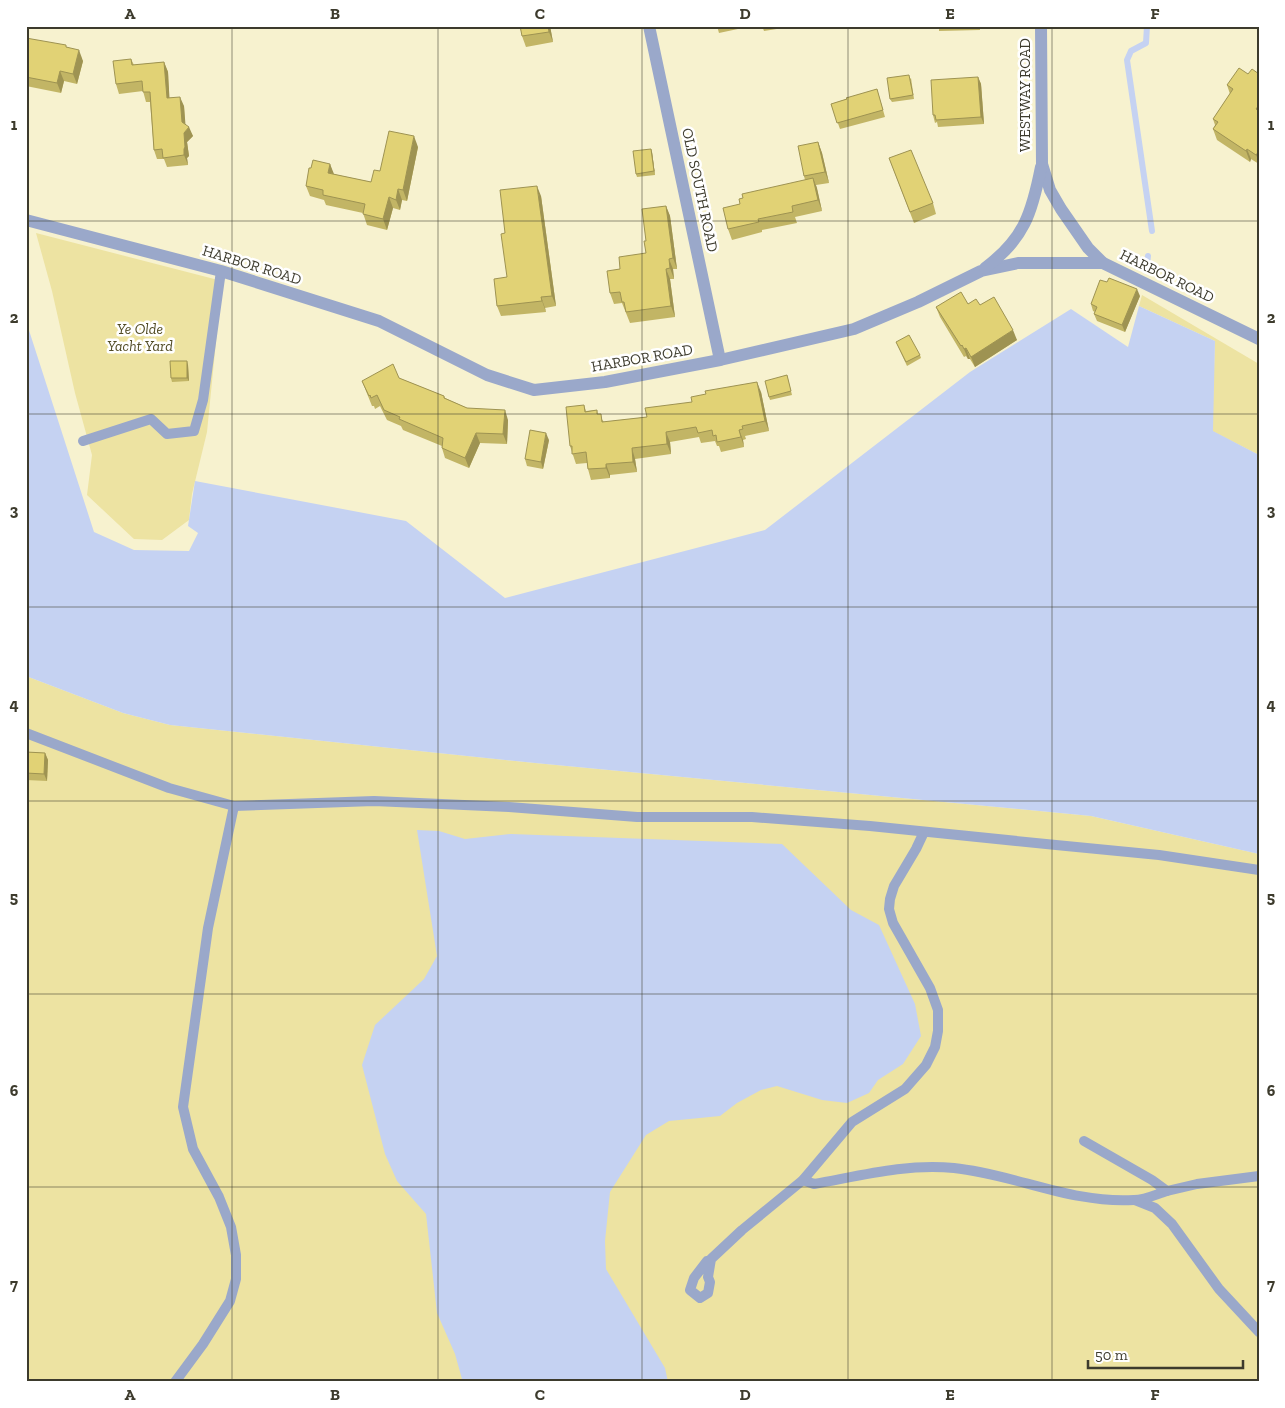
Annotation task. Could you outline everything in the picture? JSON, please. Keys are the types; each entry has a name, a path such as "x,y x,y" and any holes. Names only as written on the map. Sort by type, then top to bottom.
{"street":[{"name":"OLD SOUTH ROAD","path":"649,26 720,360"},
{"name":"WESTWAY ROAD","path":"981,271 1002,255 1026,223 1036,194 1042,164 1041,26"},
{"name":"WESTWAY ROAD","path":"1042,164 1050,190 1061,209 1088,248 1103,263"},
{"name":"HARBOR ROAD","path":"26,220 220,271 379,321 487,375 534,390 604,382 720,360 854,329 918,302 981,271 1018,263 1103,263 1259,339"}],"lane":[{"path":"83,440 151,419 166,434 194,432 203,400 220,271"},
{"path":"26,733 169,788 234,806 374,801 509,807 637,817 752,817 1158,855 1259,870"},
{"path":"174,1382 203,1344 230,1301 236,1279 236,1255 231,1227 219,1197 193,1149 183,1107 208,928 234,806"},
{"path":"707,1261 694,1278 690,1290 700,1298 708,1293 710,1282 708,1277 712,1259 742,1230 803,1180 852,1122 905,1089 926,1065 935,1047 938,1031 938,1010 930,988 893,924 889,909 894,886 924,832"},
{"path":"1084,1141 1152,1180 1167,1192"},
{"path":"803,1180 814,1184 895,1170 953,1168 1093,1198 1135,1200 1196,1184 1259,1176"},
{"path":"1135,1200 1155,1208 1172,1224 1219,1289 1259,1332"}],"green space":[{"name":"Ye Olde Yacht Yard","path":"36,233 222,281 207,432 192,494 189,520 162,540 134,539 87,495 92,455"},
{"path":"1142,295 1259,364 1259,455 1212,431 1215,341 1139,306"},
{"path":"26,676 123,713 170,725 535,763 1091,816 1259,854 1259,1382 26,1382"}],"water":[{"path":"1139,306 1215,341 1213,431 1259,455 1259,854 1091,816 535,763 170,725 123,713 26,676 26,321 94,532 134,550 189,551 198,533 188,526 195,481 406,521 505,598 765,530 970,372 1071,309 1128,347"},
{"path":"417,830 439,831 465,839 511,834 782,844 851,910 879,925 915,1004 921,1036 903,1064 878,1080 869,1093 847,1103 822,1100 777,1086 761,1090 737,1103 720,1116 669,1121 646,1135 610,1192 605,1241 606,1269 665,1368 668,1382 464,1382 462,1379 455,1354 437,1313 426,1214 397,1181 385,1154 362,1065 375,1025 424,979 437,956"}],"building":[{"path":"520,26 548,26 549,32 522,36"},
{"path":"26,38 66,45 66,47 79,50 73,74 60,71 57,83 26,77"},
{"path":"131,59 132,65 164,62 167,98 180,97 182,122 189,127 184,133 184,155 163,158 162,149 154,150 150,92 143,92 142,81 116,84 113,61"},
{"path":"1239,68 1248,74 1252,69 1259,74 1259,105 1256,109 1259,111 1259,151 1256,155 1247,149 1246,151 1213,129 1218,122 1213,119 1233,89 1227,85"},
{"path":"909,75 913,95 890,99 887,78"},
{"path":"978,77 981,117 936,120 935,115 933,115 931,80"},
{"path":"877,89 883,110 837,123 831,104"},
{"path":"389,131 414,136 403,190 398,189 396,200 389,197 383,219 363,214 365,204 323,195 323,190 306,186 309,168 311,168 313,160 330,164 328,173 371,182 374,170 380,171"},
{"path":"818,142 825,172 804,176 798,146"},
{"path":"651,149 654,171 636,174 633,151"},
{"path":"911,150 933,203 910,212 889,158"},
{"path":"813,178 818,200 792,206 793,212 758,219 759,222 728,229 723,208 740,204 739,199 743,198 742,194"},
{"path":"537,186 552,296 541,297 542,301 497,306 494,279 507,277 501,234 505,233 500,190"},
{"path":"666,206 673,258 669,259 670,268 666,269 671,306 626,312 620,292 610,293 607,271 620,269 619,257 646,253 642,209"},
{"path":"1109,278 1137,289 1122,325 1094,314 1097,307 1091,304 1100,280 1107,282"},
{"path":"961,292 968,304 976,299 980,305 994,297 1013,330 971,357 966,348 964,349 961,346 936,307"},
{"path":"909,335 920,355 906,362 896,342"},
{"path":"170,361 187,361 187,378 171,378"},
{"path":"393,364 399,378 444,396 444,398 467,408 505,410 503,434 476,433 465,458 442,448 443,438 399,419 400,417 384,410 377,395 371,398 369,396 362,381"},
{"path":"787,375 791,391 769,397 765,381"},
{"path":"757,382 765,421 742,426 743,429 739,430 741,437 717,442 716,435 713,436 712,430 698,433 696,427 666,432 667,444 632,448 633,462 606,464 606,468 588,469 586,452 572,454 566,407 584,405 585,412 597,410 597,414 601,414 602,422 647,417 645,408 692,402 691,397 706,394 705,391"},
{"path":"530,430 546,433 541,462 525,459"},
{"path":"26,752 45,753 44,774 26,773"}],"waterway":[{"path":"1147,26 1146,43 1131,51 1127,60 1152,231"},
{"path":"1147,265 1148,256"}]}
